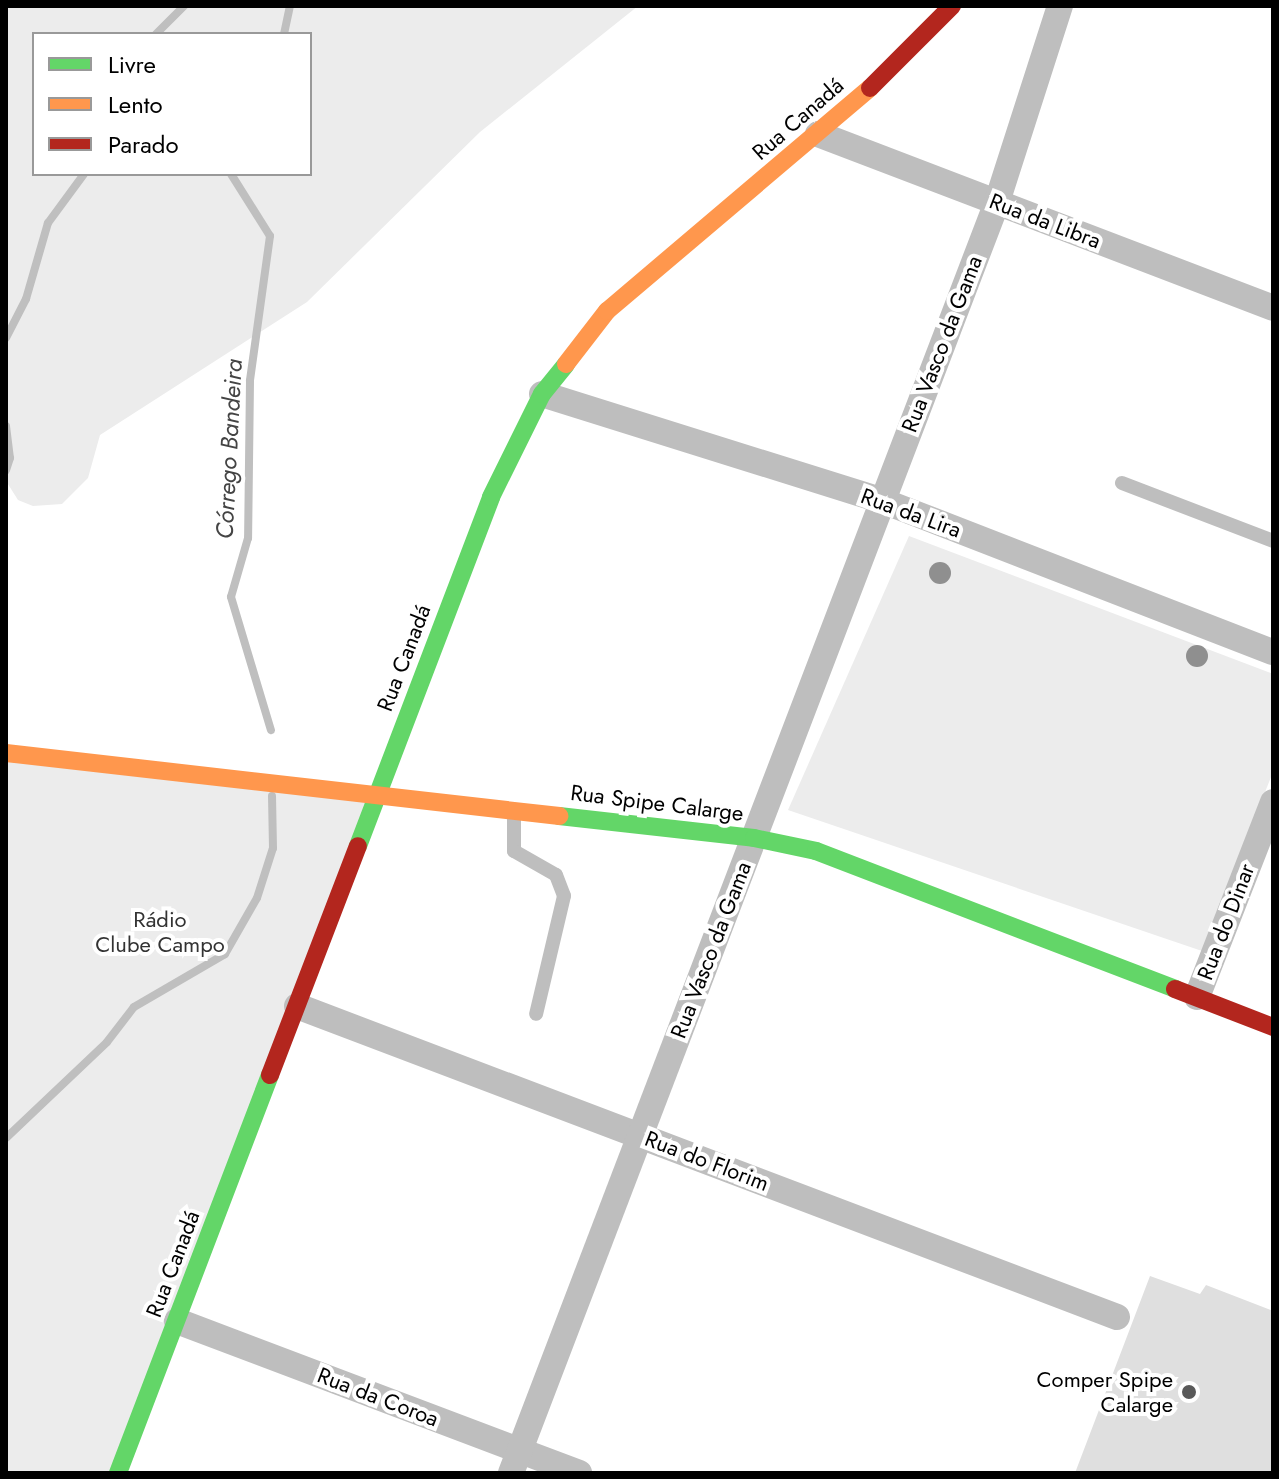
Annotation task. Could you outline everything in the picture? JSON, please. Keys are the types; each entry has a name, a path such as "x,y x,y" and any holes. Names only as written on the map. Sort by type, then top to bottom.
{"street":[{"name":"Rua Canadá","path":"118,1473 491,497 542,394 607,311 888,73 952,6"},
{"name":"Rua Vasco da Gama","path":"515,1462 997,202 1060,6"},
{"name":"Rua da Libra","path":"818,134 1273,308"},
{"name":"Rua da Lira","path":"542,394 883,501 1273,652"},
{"name":"Rua Spipe Calarge","path":"6,753 754,838 816,851 1273,1027"},
{"name":"Rua do Dinar","path":"1197,997 1273,802"},
{"name":"Rua do Florim","path":"297,1006 1117,1317"},
{"name":"Rua da Coroa","path":"177,1321 515,1462 579,1473"}],"lane":[{"path":"1122,483 1273,541"},
{"path":"514,811 514,851 556,875 564,896 536,1014"}],"green space":[{"path":"6,6 638,6 480,132 307,302 100,435 88,478 62,504 33,506 18,500 6,481"},
{"path":"909,536 1273,674 1273,772 1202,951 788,810"},
{"name":"Rádio Clube Campo","path":"6,760 378,795 118,1473 6,1473"}],"building":[{"name":"Comper Spipe Calarge","path":"1150,1276 1200,1294 1206,1285 1273,1311 1273,1473 1075,1473"}],"waterway":[{"name":"Córrego Bandeira","path":"158,32 184,6"},
{"name":"Córrego Bandeira","path":"284,32 290,6"},
{"name":"Córrego Bandeira","path":"6,338 26,299 48,223 83,176"},
{"name":"Córrego Bandeira","path":"232,176 270,236 250,381 248,538 231,597 271,730"},
{"name":"Córrego Bandeira","path":"6,426 10,458 6,470"},
{"name":"Córrego Bandeira","path":"6,1138 107,1042 134,1007 225,954 257,898 273,848 272,796"}],"traffic: fast":[{"path":"358,846 491,497 542,394 566,364"},
{"path":"559,816 754,838 816,851 1175,989"},
{"path":"118,1473 270,1075"}],"traffic: slow":[{"path":"566,364 607,311 870,88"},
{"path":"6,753 559,816"}],"traffic: jam":[{"path":"870,88 952,6"},
{"path":"270,1075 358,846"},
{"path":"1175,989 1273,1027"}],"place":[{"name":"Comper Spipe Calarge","path":"1189,1392"}]}
